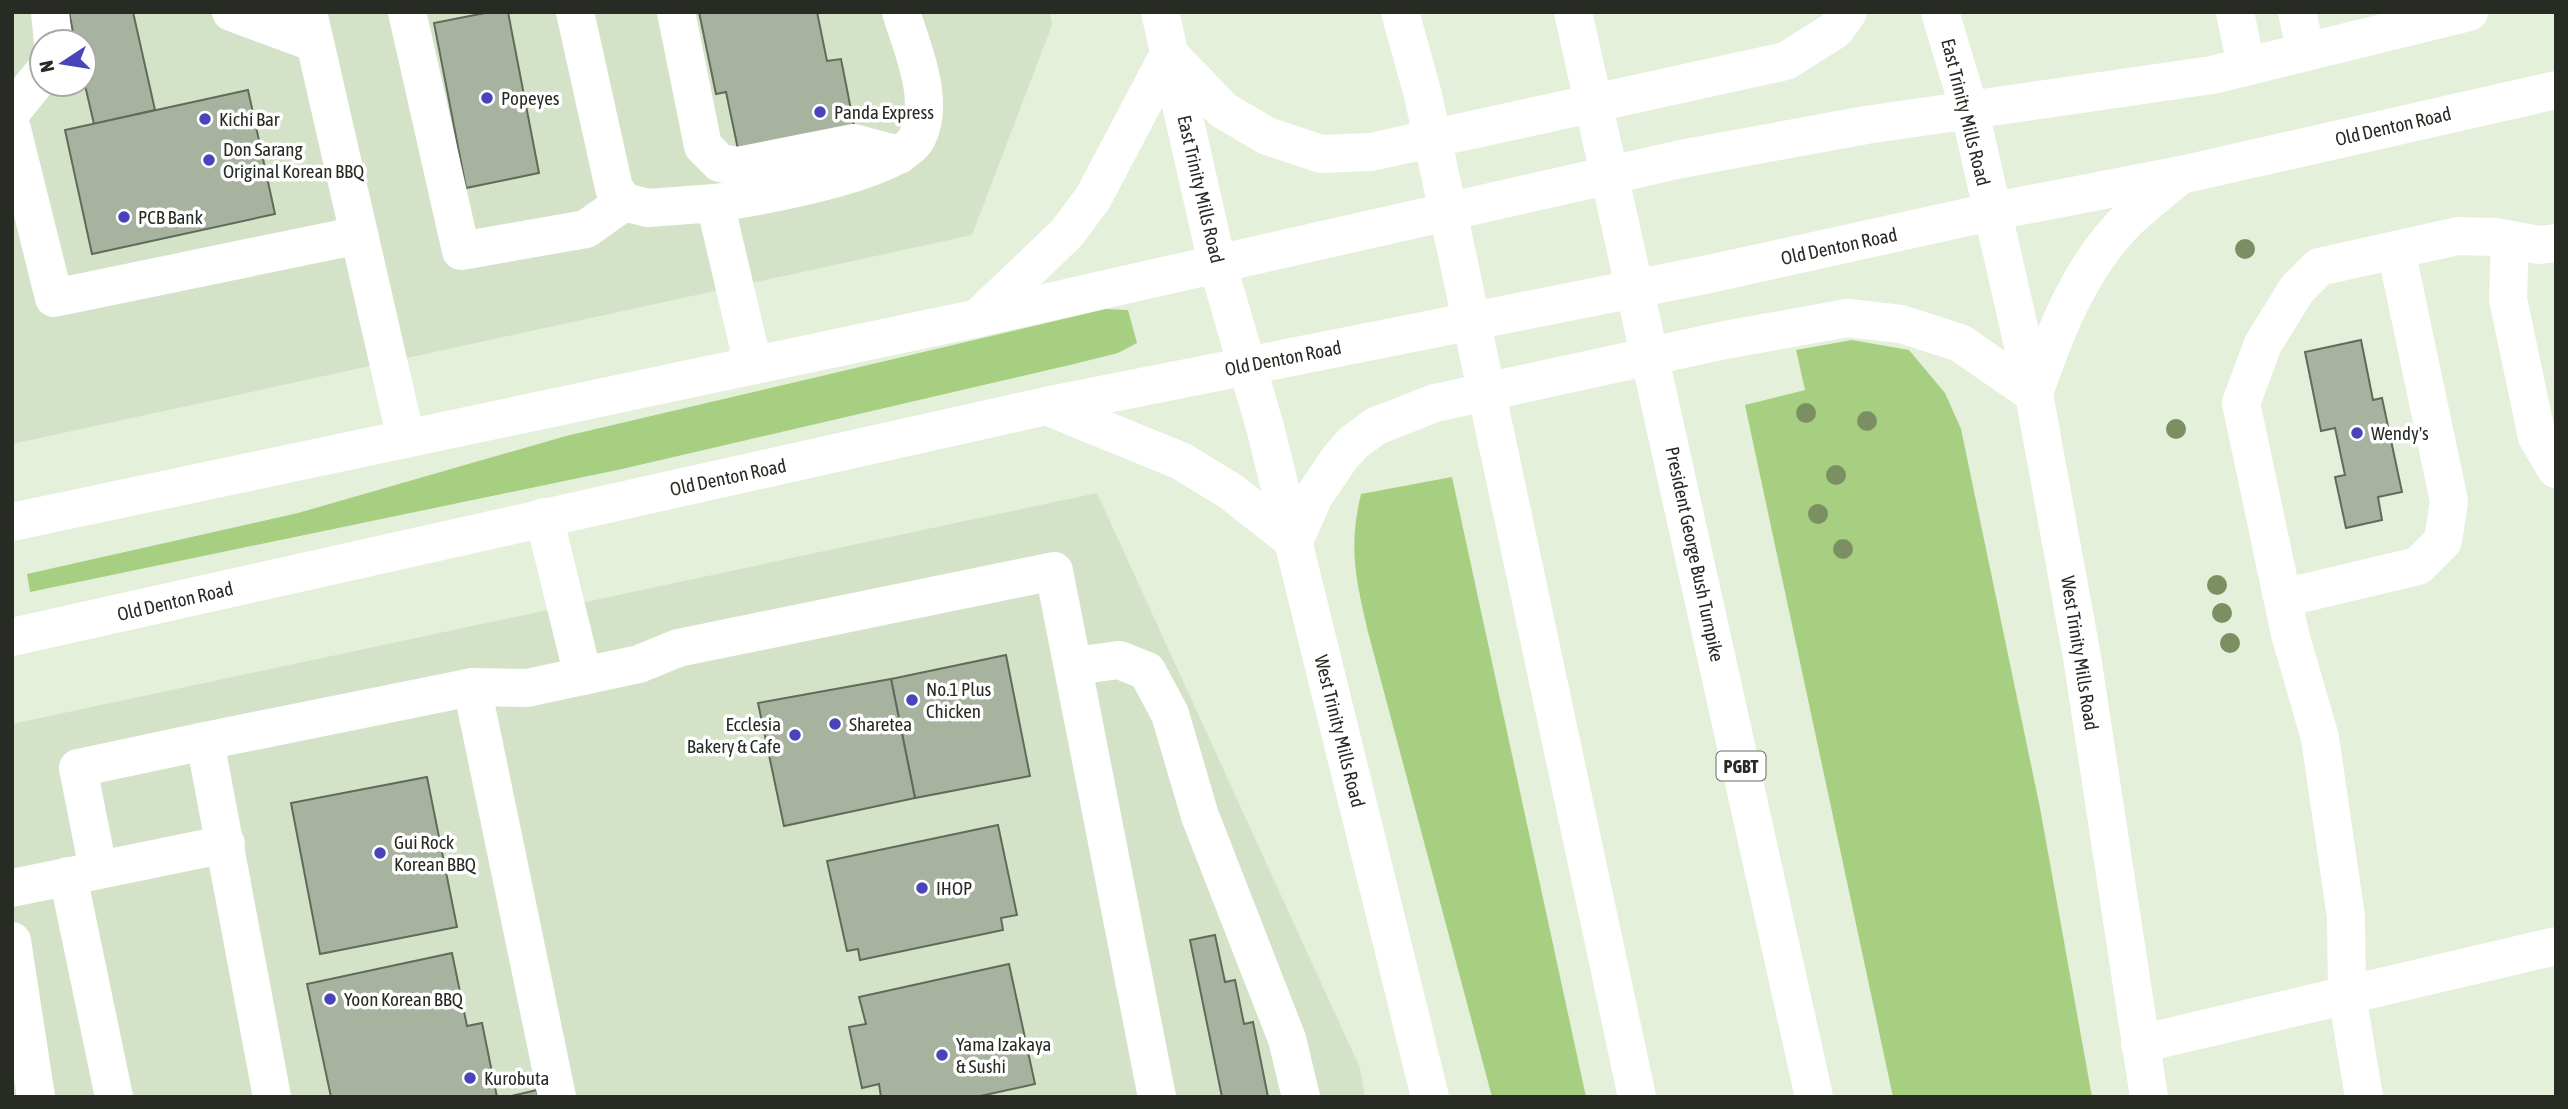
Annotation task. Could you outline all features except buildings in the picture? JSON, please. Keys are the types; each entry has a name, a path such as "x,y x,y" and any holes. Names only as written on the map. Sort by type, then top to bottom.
{"main road":[{"path":"231,12 311,27 406,439"},
{"path":"407,12 461,251 586,229 624,202"},
{"path":"575,12 614,188 624,202 648,208 715,203 760,196 866,169 899,155 917,138 923,120 922,86 901,12"},
{"path":"676,12 703,146 720,163 738,166 854,144 899,155"},
{"name":"East Trinity Mills Road","path":"1160,12 1217,263 1248,365"},
{"path":"1400,12 1426,109 1637,1097"},
{"name":"President George Bush Turnpike","path":"1573,12 1814,1097"},
{"path":"978,318 1067,233 1093,198 1169,54 1223,110 1267,136 1321,154 1371,152 1786,61 1835,30 1848,12"},
{"name":"East Trinity Mills Road","path":"1940,12 1970,112 1990,212"},
{"path":"2235,12 2246,66"},
{"path":"2297,12 2306,52"},
{"path":"12,522 978,318 1681,159 1866,125 2212,75 2469,12"},
{"name":"Old Denton Road","path":"12,638 1046,406 1714,273 1990,212 2181,175 2556,90"},
{"path":"12,111 28,91"},
{"path":"12,129 54,298 359,235"},
{"path":"1046,406 1181,461 1230,491 1294,541 1314,496 1353,443 1376,426 1435,402 1725,340 1847,318 1901,324 1960,342 2034,394 2058,324 2089,269 2118,230 2181,175"},
{"path":"715,203 753,365"},
{"name":"West Trinity Mills Road","path":"1990,212 2034,394 2082,657 2149,1097"},
{"path":"2364,1097 2347,995 2346,917 2320,738 2283,598 2241,403 2263,344 2304,282 2319,267 2458,236 2539,244 2556,243"},
{"path":"2510,240 2508,299 2538,437 2556,469"},
{"path":"2283,598 2418,566 2443,541 2449,501 2396,250"},
{"name":"West Trinity Mills Road","path":"1248,365 1294,541 1430,1097"},
{"path":"544,517 583,676"},
{"path":"114,1097 83,873 78,768 472,687 527,688 639,664 678,648 1054,571 1157,1097"},
{"path":"1074,666 1119,660 1147,671 1170,714 1200,816 1287,1039 1301,1097"},
{"path":"472,687 557,1097"},
{"path":"205,741 226,844 238,928 272,1097"},
{"path":"12,888 226,844"},
{"path":"12,941 27,1087"},
{"path":"2140,1044 2556,946"}],"shaded area":[{"path":"12,12 1050,12 1052,25 972,235 12,444"},
{"path":"1097,493 1360,1068 1365,1097 12,1097 12,724"}],"green space":[{"path":"1106,309 1128,310 1137,343 1118,353 1074,364 622,469 30,592 27,574 298,513 566,436"},
{"path":"1852,340 1909,350 1945,393 1961,429 2040,808 2092,1097 1893,1097 1745,405 1805,390 1796,350"},
{"path":"1452,477 1586,1097 1492,1097 1368,632 1357,580 1354,548 1361,494"}],"place":[{"name":"Popeyes","path":"487,98"},
{"name":"Panda Express","path":"820,112"},
{"name":"Kichi Bar","path":"205,119"},
{"name":"Don Sarang Original Korean BBQ","path":"209,160"},
{"name":"PCB Bank","path":"124,217"},
{"name":"Wendy's","path":"2357,433"},
{"name":"No.1 Plus Chicken","path":"912,700"},
{"name":"Sharetea","path":"835,724"},
{"name":"Ecclesia Bakery & Cafe","path":"795,735"},
{"name":"Gui Rock Korean BBQ","path":"380,853"},
{"name":"IHOP","path":"922,888"},
{"name":"Yoon Korean BBQ","path":"330,999"},
{"name":"Yama Izakaya & Sushi","path":"942,1055"},
{"name":"Kurobuta","path":"470,1078"}]}
